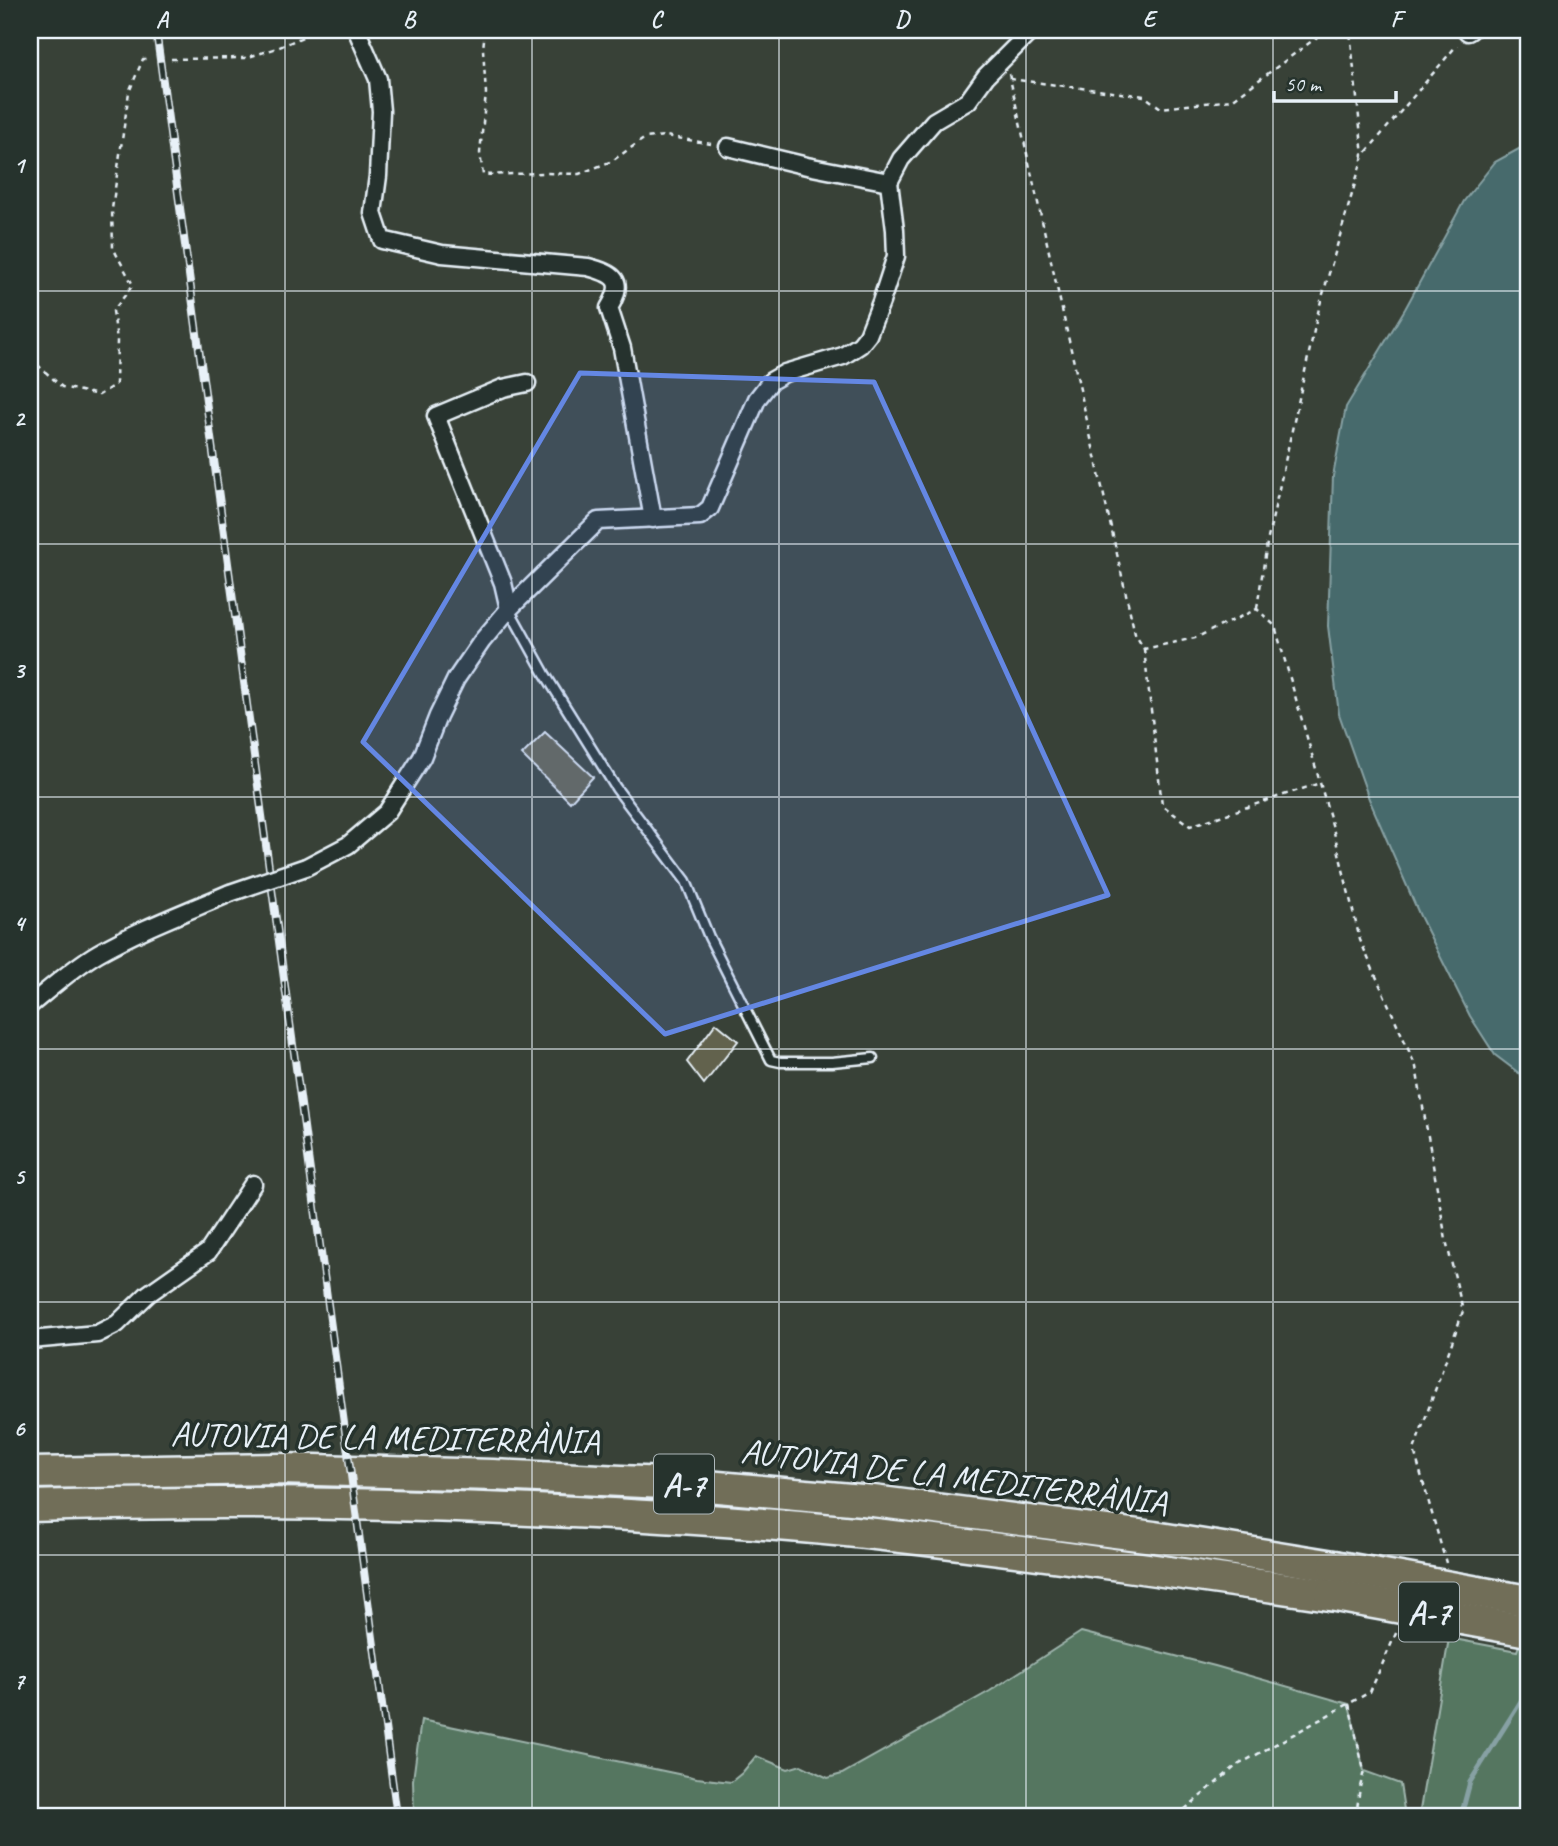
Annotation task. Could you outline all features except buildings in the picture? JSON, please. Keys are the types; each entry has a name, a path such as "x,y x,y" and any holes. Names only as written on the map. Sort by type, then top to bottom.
{"highway":[{"name":"AUTOVIA DE LA MEDITERRÀNIA","path":"30,1473 280,1469 493,1475 685,1484 873,1501 1154,1536 1528,1630"},
{"name":"AUTOVIA DE LA MEDITERRÀNIA","path":"30,1506 107,1503 489,1507 682,1518 873,1534 1149,1569 1332,1580 1528,1601"}],"street":[{"path":"30,1005 98,953 230,893 306,867 348,845 387,812 422,757 456,679 482,641 509,608 598,521 700,516 709,508 757,399 771,381 785,373 843,356 860,345 868,335 896,256 888,182 901,159 934,121 968,101 986,76 1032,30"},
{"path":"357,31 378,79 382,111 373,213 382,240 442,254 588,267 607,272 615,279 617,295 609,307 622,348 653,519"},
{"path":"728,148 888,182"},
{"path":"509,608 503,583 436,416 503,388 527,383"},
{"path":"30,1340 97,1334 117,1324 148,1294 208,1252 253,1184"}],"lane":[{"path":"509,608 545,674 616,788 686,881 709,937 772,1060 832,1062 873,1058"}],"path":[{"path":"171,59 245,58 319,30"},
{"path":"485,30 483,49 486,93 480,153 483,175 579,174 612,161 645,138 666,136 728,148"},
{"path":"1010,79 1143,96 1161,108 1231,100 1320,35 1350,31 1363,156 1319,308 1267,543 1257,609"},
{"path":"1363,156 1468,31"},
{"path":"1005,57 1135,634 1144,649 1162,805 1190,826 1320,783"},
{"path":"30,358 62,387 99,395 116,384 117,340 113,311 132,285 113,248 112,209 130,92 144,59 148,59"},
{"path":"1144,649 1195,638 1257,609"},
{"path":"1257,609 1275,626 1320,783 1360,940 1416,1068 1446,1240 1464,1311 1414,1450 1447,1565"},
{"path":"1177,1816 1236,1766 1370,1692 1400,1625"},
{"path":"1349,1704 1364,1771 1356,1816"},
{"path":"454,1816 461,1811 525,1816"}],"highlighted area":[{"path":"580,373 874,382 1108,895 665,1034 363,742"}],"green space":[{"path":"1523,1402 1528,1403 1528,1574 1523,1564"},
{"path":"1528,1619 1528,1816 1419,1816 1449,1638 1517,1651"},
{"path":"1081,1632 1349,1704 1364,1771 1400,1784 1405,1816 414,1816 413,1780 421,1720 697,1778 731,1782 756,1756 788,1769 801,1765 828,1778 842,1774 990,1691"}],"water":[{"path":"1528,144 1528,1080 1495,1055 1470,1016 1420,916 1369,799 1339,714 1328,626 1333,476 1346,407 1405,309 1464,201 1495,162"}],"waterway":[{"path":"1461,1816 1470,1782 1528,1690"}],"railway":[{"path":"156,30 397,1816"}]}
